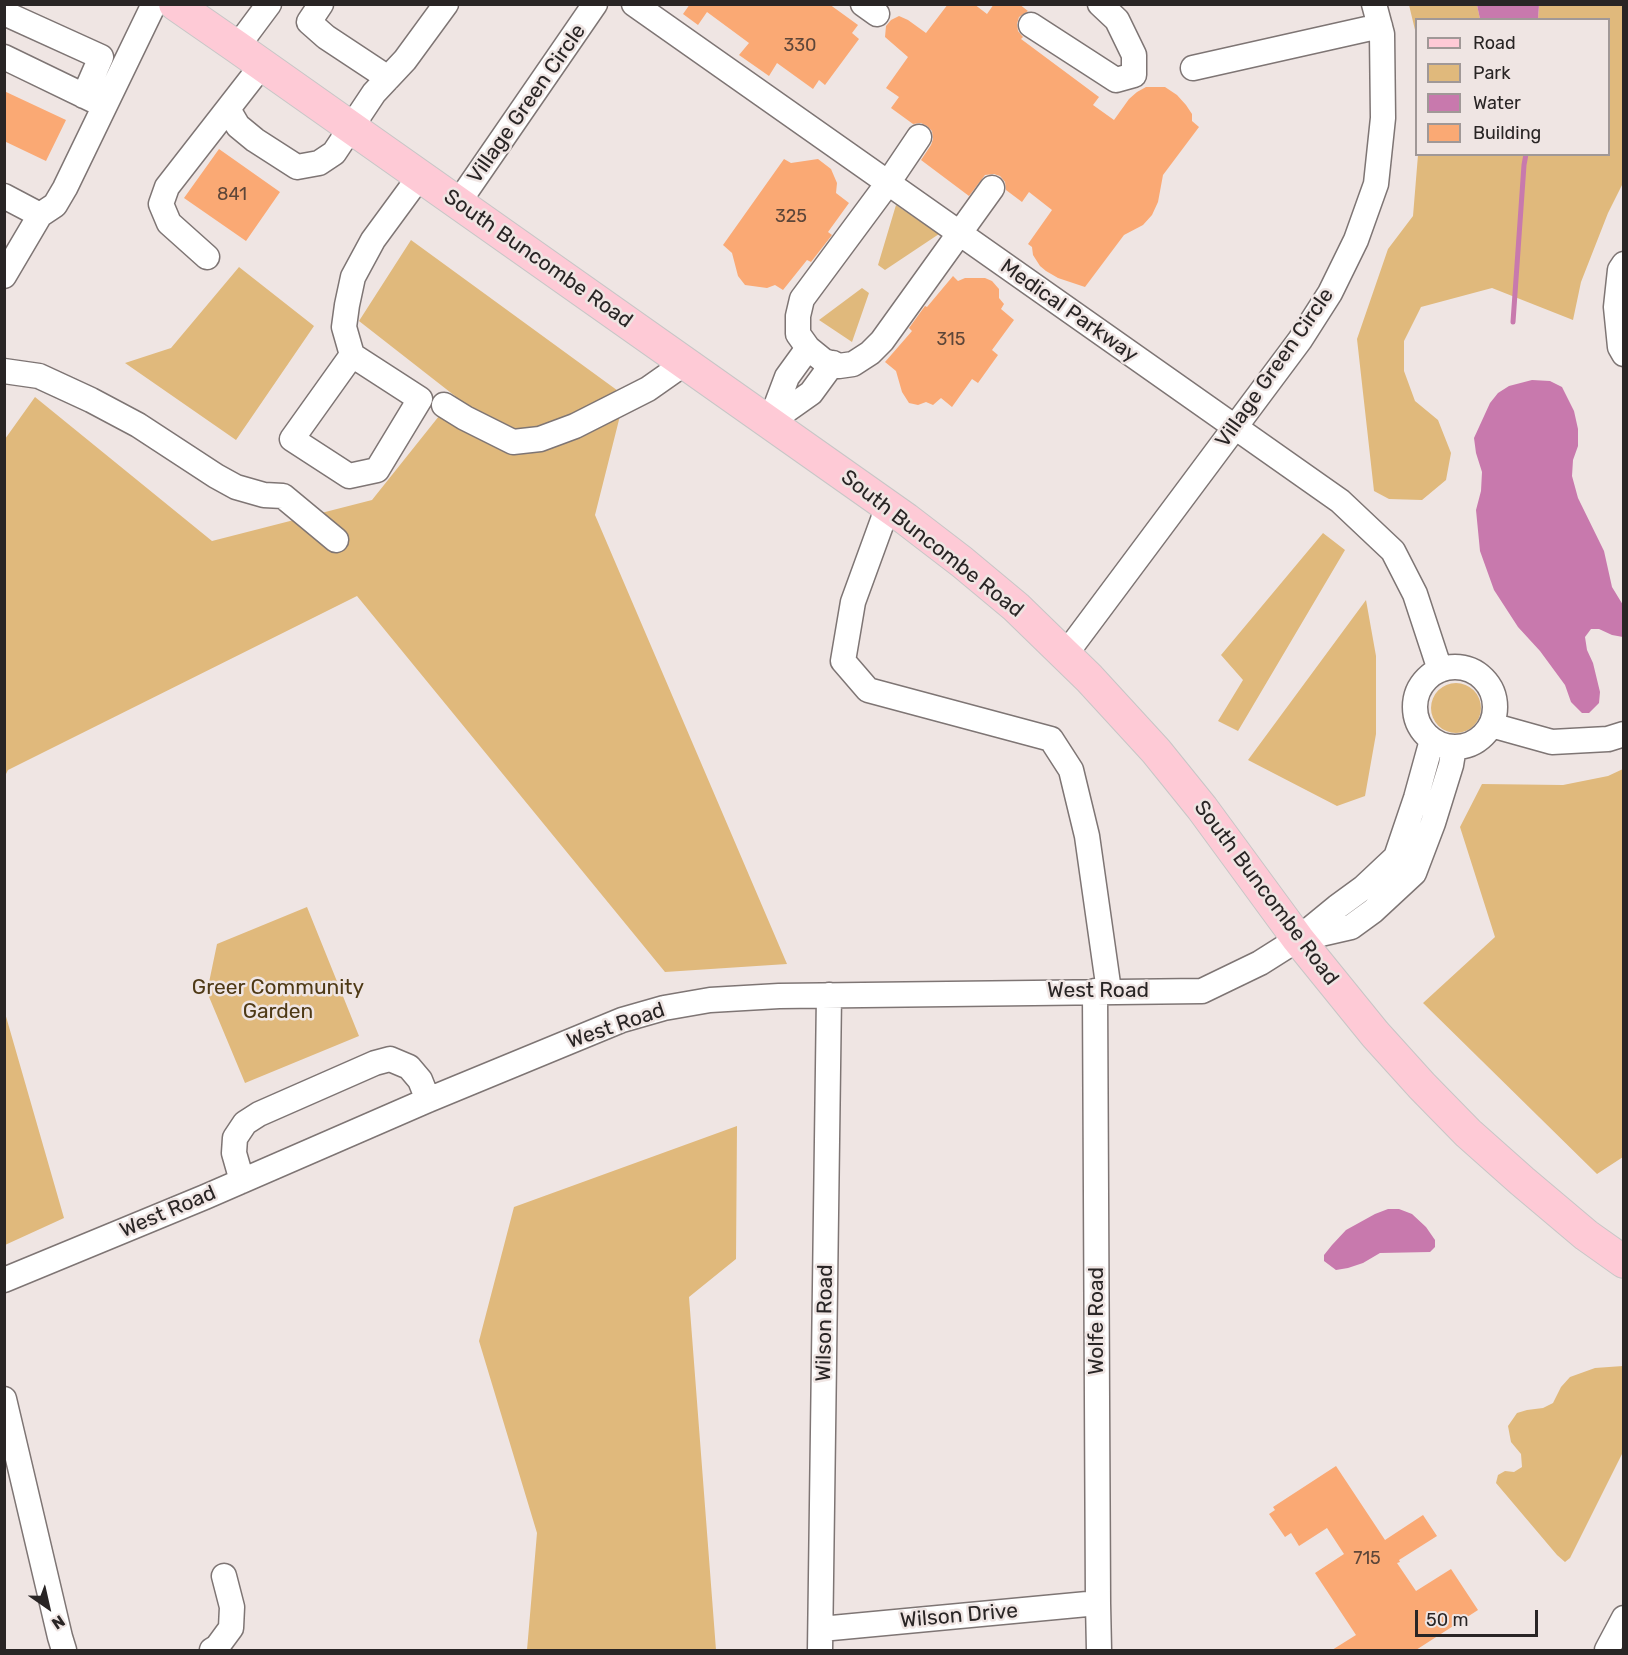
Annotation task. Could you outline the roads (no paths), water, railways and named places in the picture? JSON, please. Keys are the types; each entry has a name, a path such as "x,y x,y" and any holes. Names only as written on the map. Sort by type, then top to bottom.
{"main road":[{"name":"South Buncombe Road","path":"173,5 250,56 888,506 962,562 1016,607 1089,678 1156,751 1202,808 1298,939 1375,1034 1422,1086 1468,1133 1522,1181 1623,1262"}],"street":[{"path":"207,257 169,223 162,204 167,187 228,109 269,4"},
{"path":"321,4 309,22 326,37 388,78"},
{"path":"228,109 238,126 297,167 319,163 334,153 374,93 405,60 446,4"},
{"name":"Village Green Circle","path":"458,203 595,4"},
{"name":"Medical Parkway","path":"634,4 1340,501 1393,550 1415,594 1440,670"},
{"path":"1031,25 1116,80 1134,75 1134,55 1117,20 1100,4"},
{"path":"94,101 173,5"},
{"path":"4,13 101,57 94,101 65,188 54,206 40,215 4,276"},
{"path":"1193,68 1377,15"},
{"name":"Village Green Circle","path":"1065,655 1300,340 1330,293 1356,240 1376,184 1383,118 1382,34 1377,15"},
{"path":"4,57 94,101"},
{"path":"919,137 888,183 802,299 798,316 798,334 808,348 824,361 839,366 853,364 870,353 882,341 992,188"},
{"path":"352,355 292,439 349,476 377,470 420,399 352,355 344,327 346,305 353,277 373,240 420,176"},
{"path":"4,196 40,215"},
{"path":"1623,264 1620,270 1616,307 1620,347 1623,354"},
{"path":"770,422 787,377 808,348"},
{"path":"444,405 513,442 540,439 575,426 648,388 685,363"},
{"path":"770,422 811,393 833,363"},
{"path":"4,371 39,376 91,400 138,425 236,487 264,495 283,496 336,540"},
{"name":"Wolfe Road","path":"888,506 853,602 843,661 868,690 1051,739 1071,770 1087,836 1102,991 1099,1650"},
{"path":"1454,667 1468,669 1480,675 1489,686 1494,699 1495,712 1491,725 1485,734 1466,746 1443,744 1423,732 1417,721 1416,696 1430,676 1440,670 1454,667"},
{"path":"1491,725 1552,742 1608,739 1623,734"},
{"path":"1298,939 1352,927 1414,873 1451,765 1443,744"},
{"name":"West Road","path":"4,1280 622,1020 664,1008 711,1000 778,996 1202,991 1260,963 1298,939"},
{"name":"Wilson Road","path":"820,1640 829,995"},
{"path":"242,1181 234,1153 235,1138 245,1123 259,1114 354,1072 390,1059 409,1067 420,1080 428,1100"},
{"path":"4,1399 64,1650"},
{"path":"212,1650 218,1647 231,1628 232,1607 224,1576"},
{"name":"Wilson Drive","path":"820,1640 1098,1603"},
{"path":"1607,1650 1623,1618"}],"water":[{"path":"1477,5 1539,5 1538,18 1480,18"},
{"path":"1532,380 1550,381 1562,387 1574,411 1578,429 1578,446 1573,460 1572,476 1578,498 1604,551 1612,587 1623,605 1623,637 1599,629 1591,629 1585,637 1600,692 1599,703 1589,713 1582,713 1571,702 1565,685 1540,651 1518,627 1494,590 1480,551 1476,510 1481,491 1482,472 1474,438 1490,403 1498,393 1509,386"},
{"path":"1388,1209 1399,1209 1412,1214 1426,1227 1435,1240 1435,1247 1430,1252 1380,1253 1363,1263 1336,1270 1324,1261 1324,1255 1346,1230"}],"waterway":[{"path":"1513,322 1526,156"}],"park label":[{"name":"Greer Community Garden","path":"278,1000"}]}
